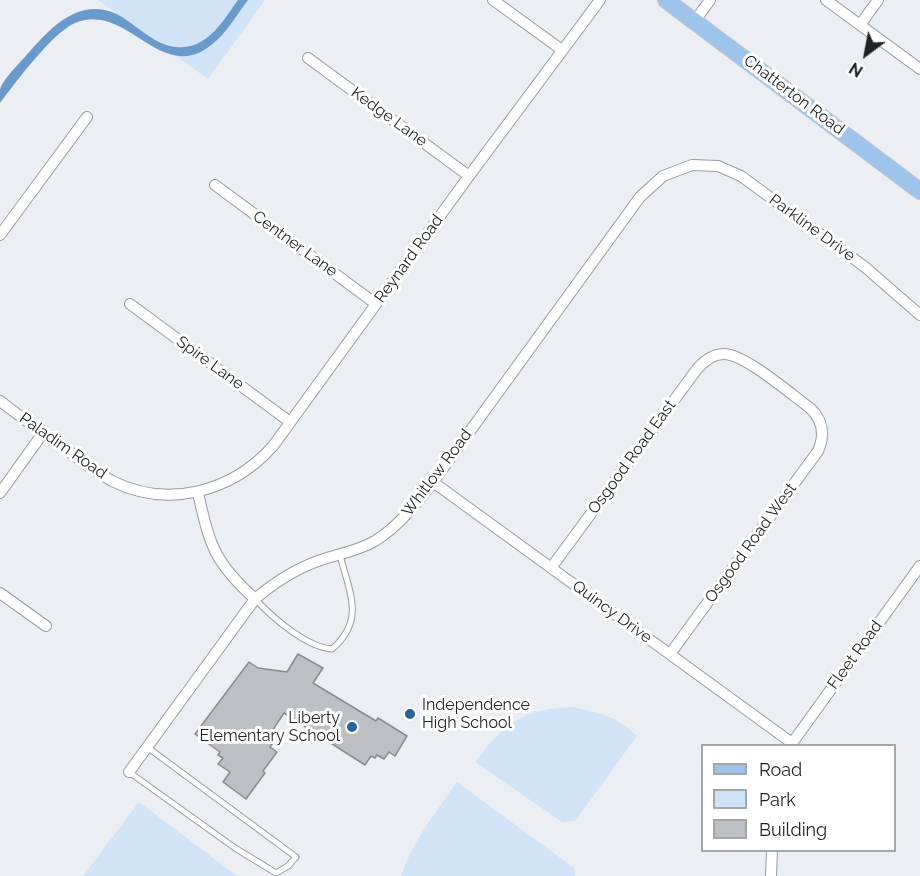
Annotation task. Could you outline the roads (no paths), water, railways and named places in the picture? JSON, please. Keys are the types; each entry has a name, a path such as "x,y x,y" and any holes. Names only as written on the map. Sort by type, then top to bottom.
{"main road":[{"name":"Chatterton Road","path":"666,0 920,191"}],"street":[{"path":"493,0 562,50"},
{"name":"Reynard Road","path":"198,493 223,484 245,472 262,458 600,0"},
{"path":"694,21 710,0"},
{"path":"825,0 920,69"},
{"path":"860,25 878,0"},
{"name":"Kedge Lane","path":"308,58 469,176"},
{"path":"0,235 87,117"},
{"name":"Parkline Drive","path":"692,165 718,166 741,176 865,267 920,315"},
{"name":"Whitlow Road","path":"129,772 255,599 280,579 314,562 363,547 386,533 407,514 433,482 640,197 663,176 692,165"},
{"name":"Centner Lane","path":"215,185 376,304"},
{"name":"Spire Lane","path":"129,304 290,422"},
{"name":"Osgood Road West","path":"670,654 814,458 821,444 822,428 818,417 810,408 755,368 733,355 719,354"},
{"name":"Osgood Road East","path":"551,568 697,369 706,360 719,354"},
{"name":"Paladim Road","path":"0,401 98,473 127,488 161,494 198,493"},
{"path":"0,493 44,433"},
{"name":"Quincy Drive","path":"433,482 791,744"},
{"path":"198,493 212,547 229,574 255,599"},
{"name":"Fleet Road","path":"791,744 920,566"},
{"path":"0,593 46,626"},
{"path":"771,876 772,852"}],"lane":[{"path":"255,599 292,631 321,648 332,649 344,638 351,626 353,609 340,555"},
{"path":"129,772 235,848 276,873 288,866 296,857 147,747"}],"water":[{"path":"238,0 248,0 217,40 198,53 180,56 163,51 112,23 94,19 75,23 45,47 0,103 0,90 9,75 48,33 66,18 77,13 99,9 112,12 162,44 185,47 210,36"}],"place":[{"name":"Independence High School","path":"410,714"},
{"name":"Liberty Elementary School","path":"352,727"}]}
